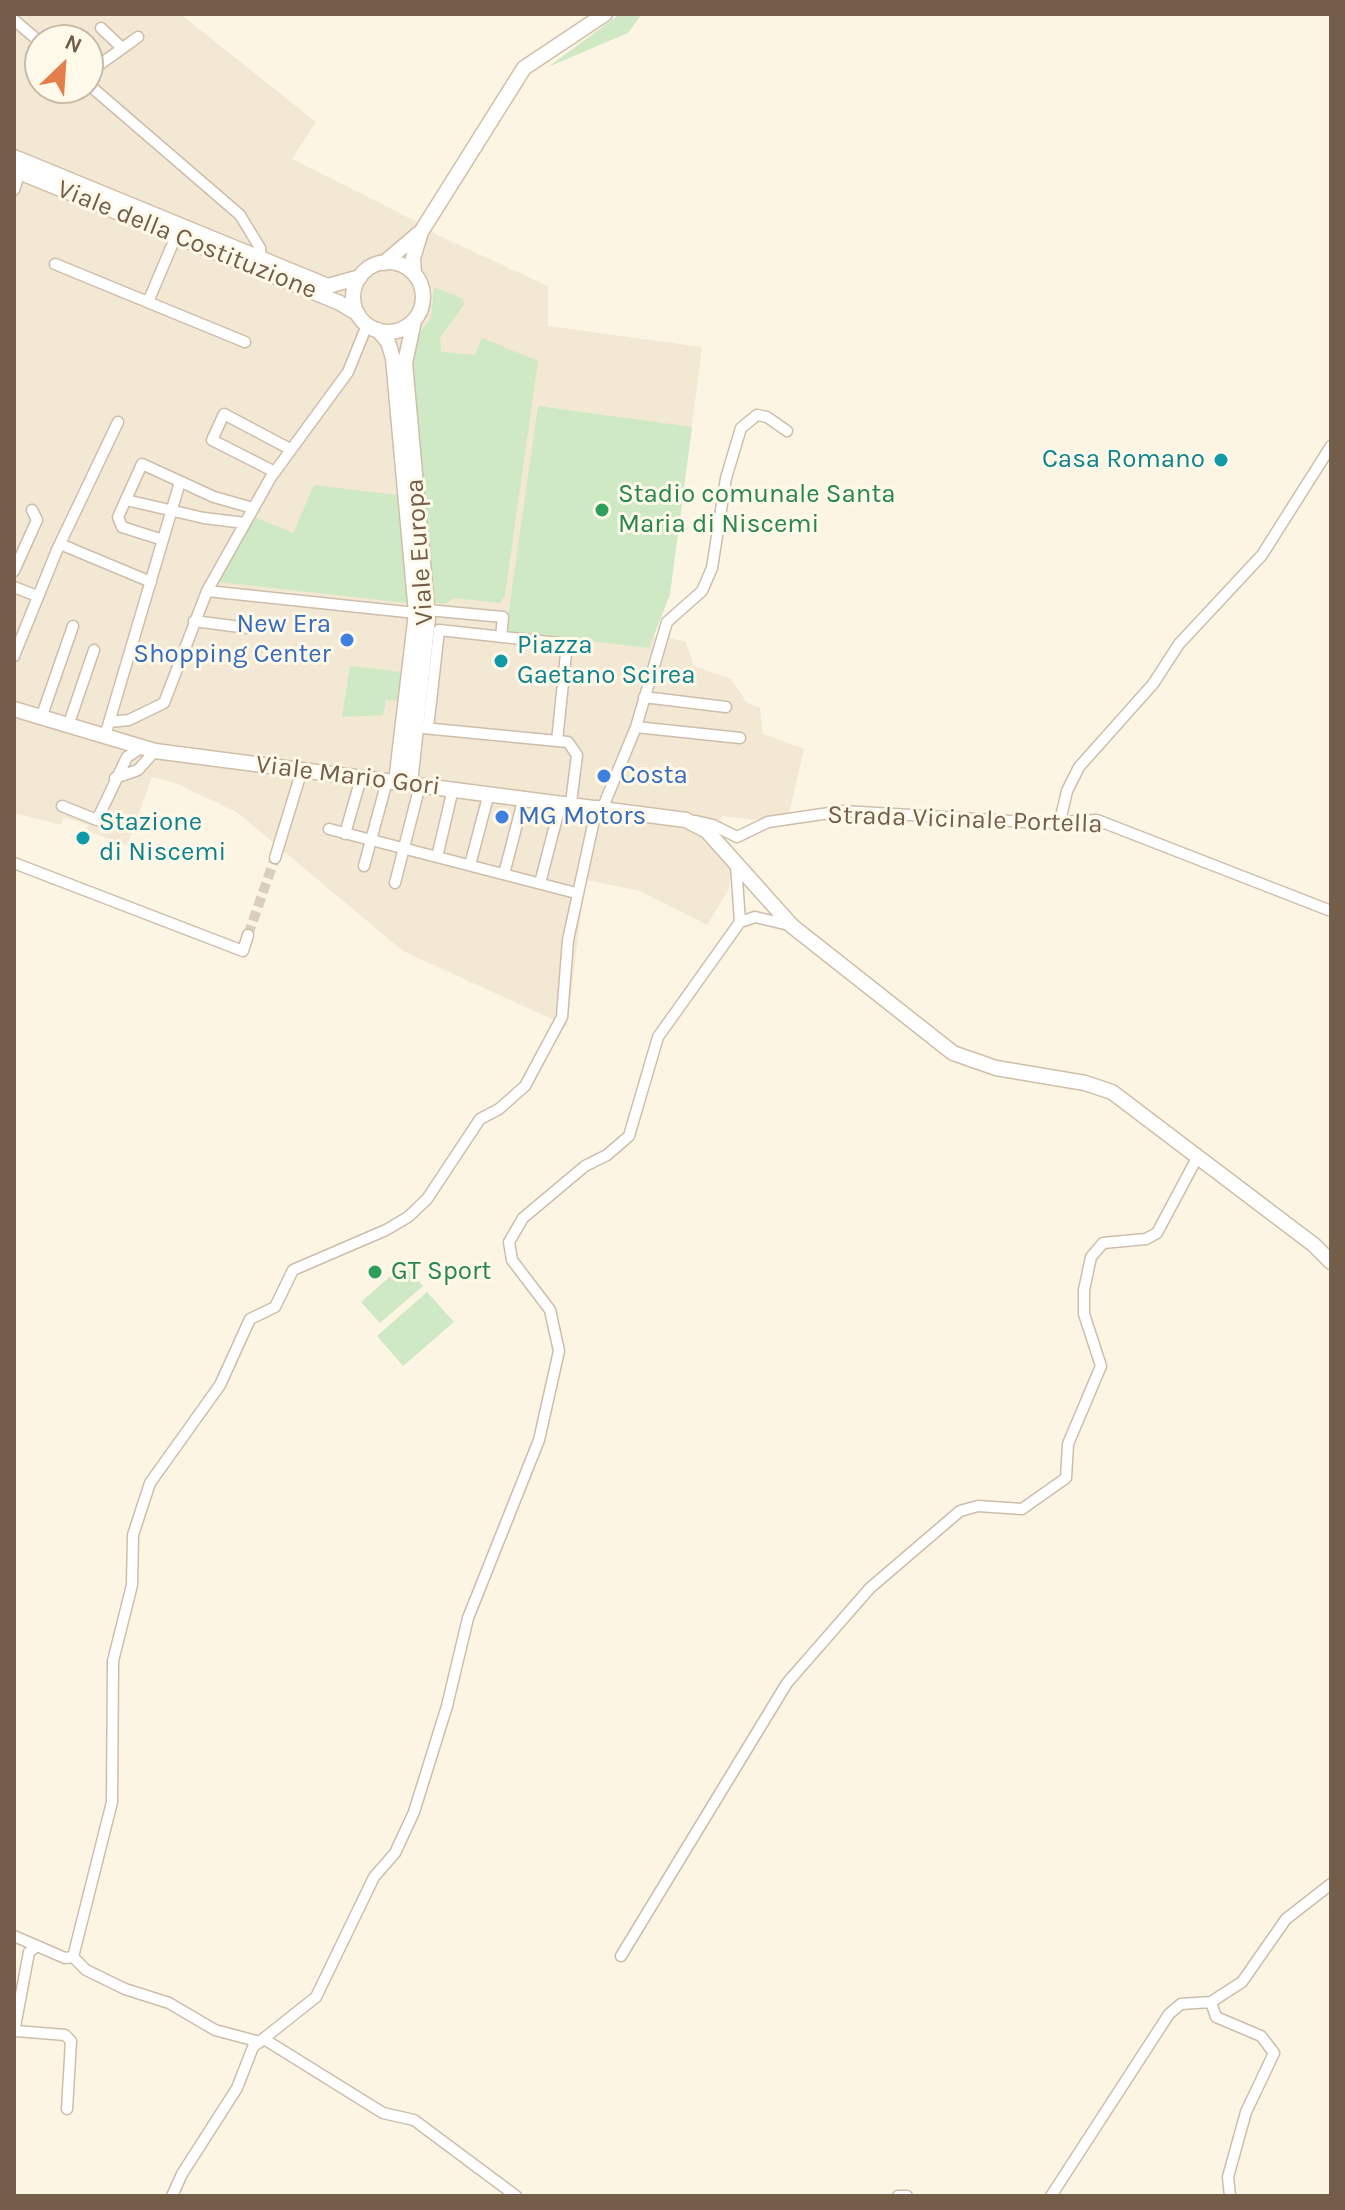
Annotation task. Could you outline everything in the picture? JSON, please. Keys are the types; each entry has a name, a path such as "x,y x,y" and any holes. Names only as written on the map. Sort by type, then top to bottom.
{"street":[{"path":"414,274 413,258 421,232 524,68 605,14"},
{"path":"104,31 122,48"},
{"path":"104,61 138,37"},
{"path":"104,98 240,215 260,248 261,258"},
{"name":"Viale della Costituzione","path":"14,157 328,286 341,285 360,277"},
{"path":"14,190 17,171"},
{"name":"Viale della Costituzione","path":"17,171 340,303 368,323"},
{"path":"384,263 404,266 420,283 423,303 414,321 397,331 368,323 353,300 360,277 366,270 384,263 421,232"},
{"path":"148,302 176,236"},
{"path":"55,264 245,342"},
{"name":"Viale Europa","path":"403,783 422,728 422,612 405,363 414,321"},
{"path":"110,732 164,703 207,591 275,472 348,372 368,323"},
{"name":"Viale Europa","path":"368,323 388,342 393,358 422,612 403,783"},
{"path":"275,472 212,440 224,414 290,449"},
{"path":"73,1957 112,1802 113,1661 132,1585 133,1535 150,1483 220,1385 250,1319 275,1307 293,1270 386,1230 408,1217 427,1199 480,1119 499,1109 525,1086 562,1017 576,893 600,806 636,727 667,622 702,591 712,568 726,478 741,428 757,415 767,417 787,431"},
{"path":"14,656 60,544 118,422"},
{"path":"1060,821 1067,791 1079,767 1153,684 1179,644 1262,555 1331,446"},
{"path":"163,540 122,527 118,517 142,464 180,482 253,508"},
{"path":"62,806 97,820 115,778 120,757 110,732 180,482"},
{"path":"126,500 245,523"},
{"path":"14,571 37,520 32,510"},
{"path":"60,544 151,582"},
{"path":"14,587 37,596"},
{"path":"207,591 503,617 501,637"},
{"path":"14,619 26,623"},
{"path":"194,621 248,628"},
{"path":"41,718 73,626"},
{"path":"540,883 566,802 577,755 568,742 557,741 422,728 439,630 567,644 557,741"},
{"path":"68,726 94,650"},
{"path":"644,697 726,707"},
{"name":"Viale Mario Gori","path":"14,709 68,726 110,732 141,748 600,806 686,820"},
{"path":"636,727 740,738"},
{"path":"115,778 141,748"},
{"path":"115,778 144,765 141,748"},
{"path":"131,772 141,748"},
{"path":"275,858 302,770"},
{"path":"345,834 361,778"},
{"path":"364,866 371,840 403,783"},
{"path":"395,883 403,849 403,783"},
{"path":"437,857 453,789"},
{"path":"470,865 489,793"},
{"path":"504,874 524,797"},
{"name":"Strada Vicinale Portella","path":"686,820 713,825 737,837 768,822 843,811 1043,823 1097,820 1331,911"},
{"path":"686,820 707,831 792,926 953,1053 996,1068 1085,1083 1112,1092 1314,1245 1331,1262"},
{"path":"329,829 576,893"},
{"path":"14,863 243,951 248,935"},
{"path":"736,864 740,922"},
{"path":"172,2196 182,2174 237,2088 253,2047 316,1997 374,1877 395,1853 408,1826 447,1706 468,1618 539,1440 559,1351 557,1333 542,1297 512,1260 509,1242 523,1218 585,1166 607,1155 629,1136 658,1037 740,922 755,917 792,926"},
{"path":"621,1956 787,1683 870,1588 960,1511 978,1506 1022,1509 1066,1478 1068,1444 1101,1366 1084,1314 1084,1290 1091,1257 1103,1243 1146,1239 1157,1233 1198,1156"},
{"path":"1051,2196 1169,2014 1181,2004 1211,2002 1242,1982 1286,1919 1331,1884"},
{"path":"14,1936 65,1958 73,1957"},
{"path":"36,1947 29,1952 15,2031 65,2035 71,2041 67,2109"},
{"path":"73,1957 86,1970 125,1989 169,2003 215,2030 262,2041 383,2113 414,2120 516,2196"},
{"path":"1211,2002 1216,2017 1261,2036 1274,2053 1246,2112 1228,2177 1230,2196"},
{"path":"898,2196 907,2196"}],"shaded area":[{"path":"14,14 180,14 316,122 292,159 431,229 433,233 548,286 548,326 702,347 670,594 654,636 685,641 694,666 731,679 747,703 760,708 763,734 804,749 789,814 754,820 722,816 716,834 740,861 730,871 729,889 707,925 637,890 585,880 567,1026 403,951 238,813 178,784 152,777 127,845 87,831 88,825 64,817 61,825 14,813"}],"green space":[{"path":"620,14 642,14 628,33 548,67"},
{"path":"434,287 463,299 465,303 440,338 441,352 475,355 482,338 538,361 505,595 500,603 454,598 445,604 434,602 411,355 415,339 431,318"},
{"name":"Stadio comunale Santa Maria di Niscemi","path":"538,406 692,427 670,594 649,648 506,631"},
{"path":"314,485 397,495 407,603 219,582 252,520 257,518 293,533"},
{"path":"350,666 402,672 399,701 386,700 383,715 342,717"},
{"path":"404,1264 423,1286 380,1323 361,1302"},
{"path":"427,1292 454,1322 403,1366 377,1336"}],"tunnel":[{"path":"248,935 275,858"}],"place":[{"name":"Casa Romano","path":"1221,460"},
{"name":"Stadio comunale Santa Maria di Niscemi","path":"602,510"},
{"name":"New Era Shopping Center","path":"347,640"},
{"name":"Piazza Gaetano Scirea","path":"501,661"},
{"name":"Costa","path":"604,776"},
{"name":"MG Motors","path":"502,817"},
{"name":"Stazione di Niscemi","path":"83,838"},
{"name":"GT Sport","path":"375,1272"}]}
